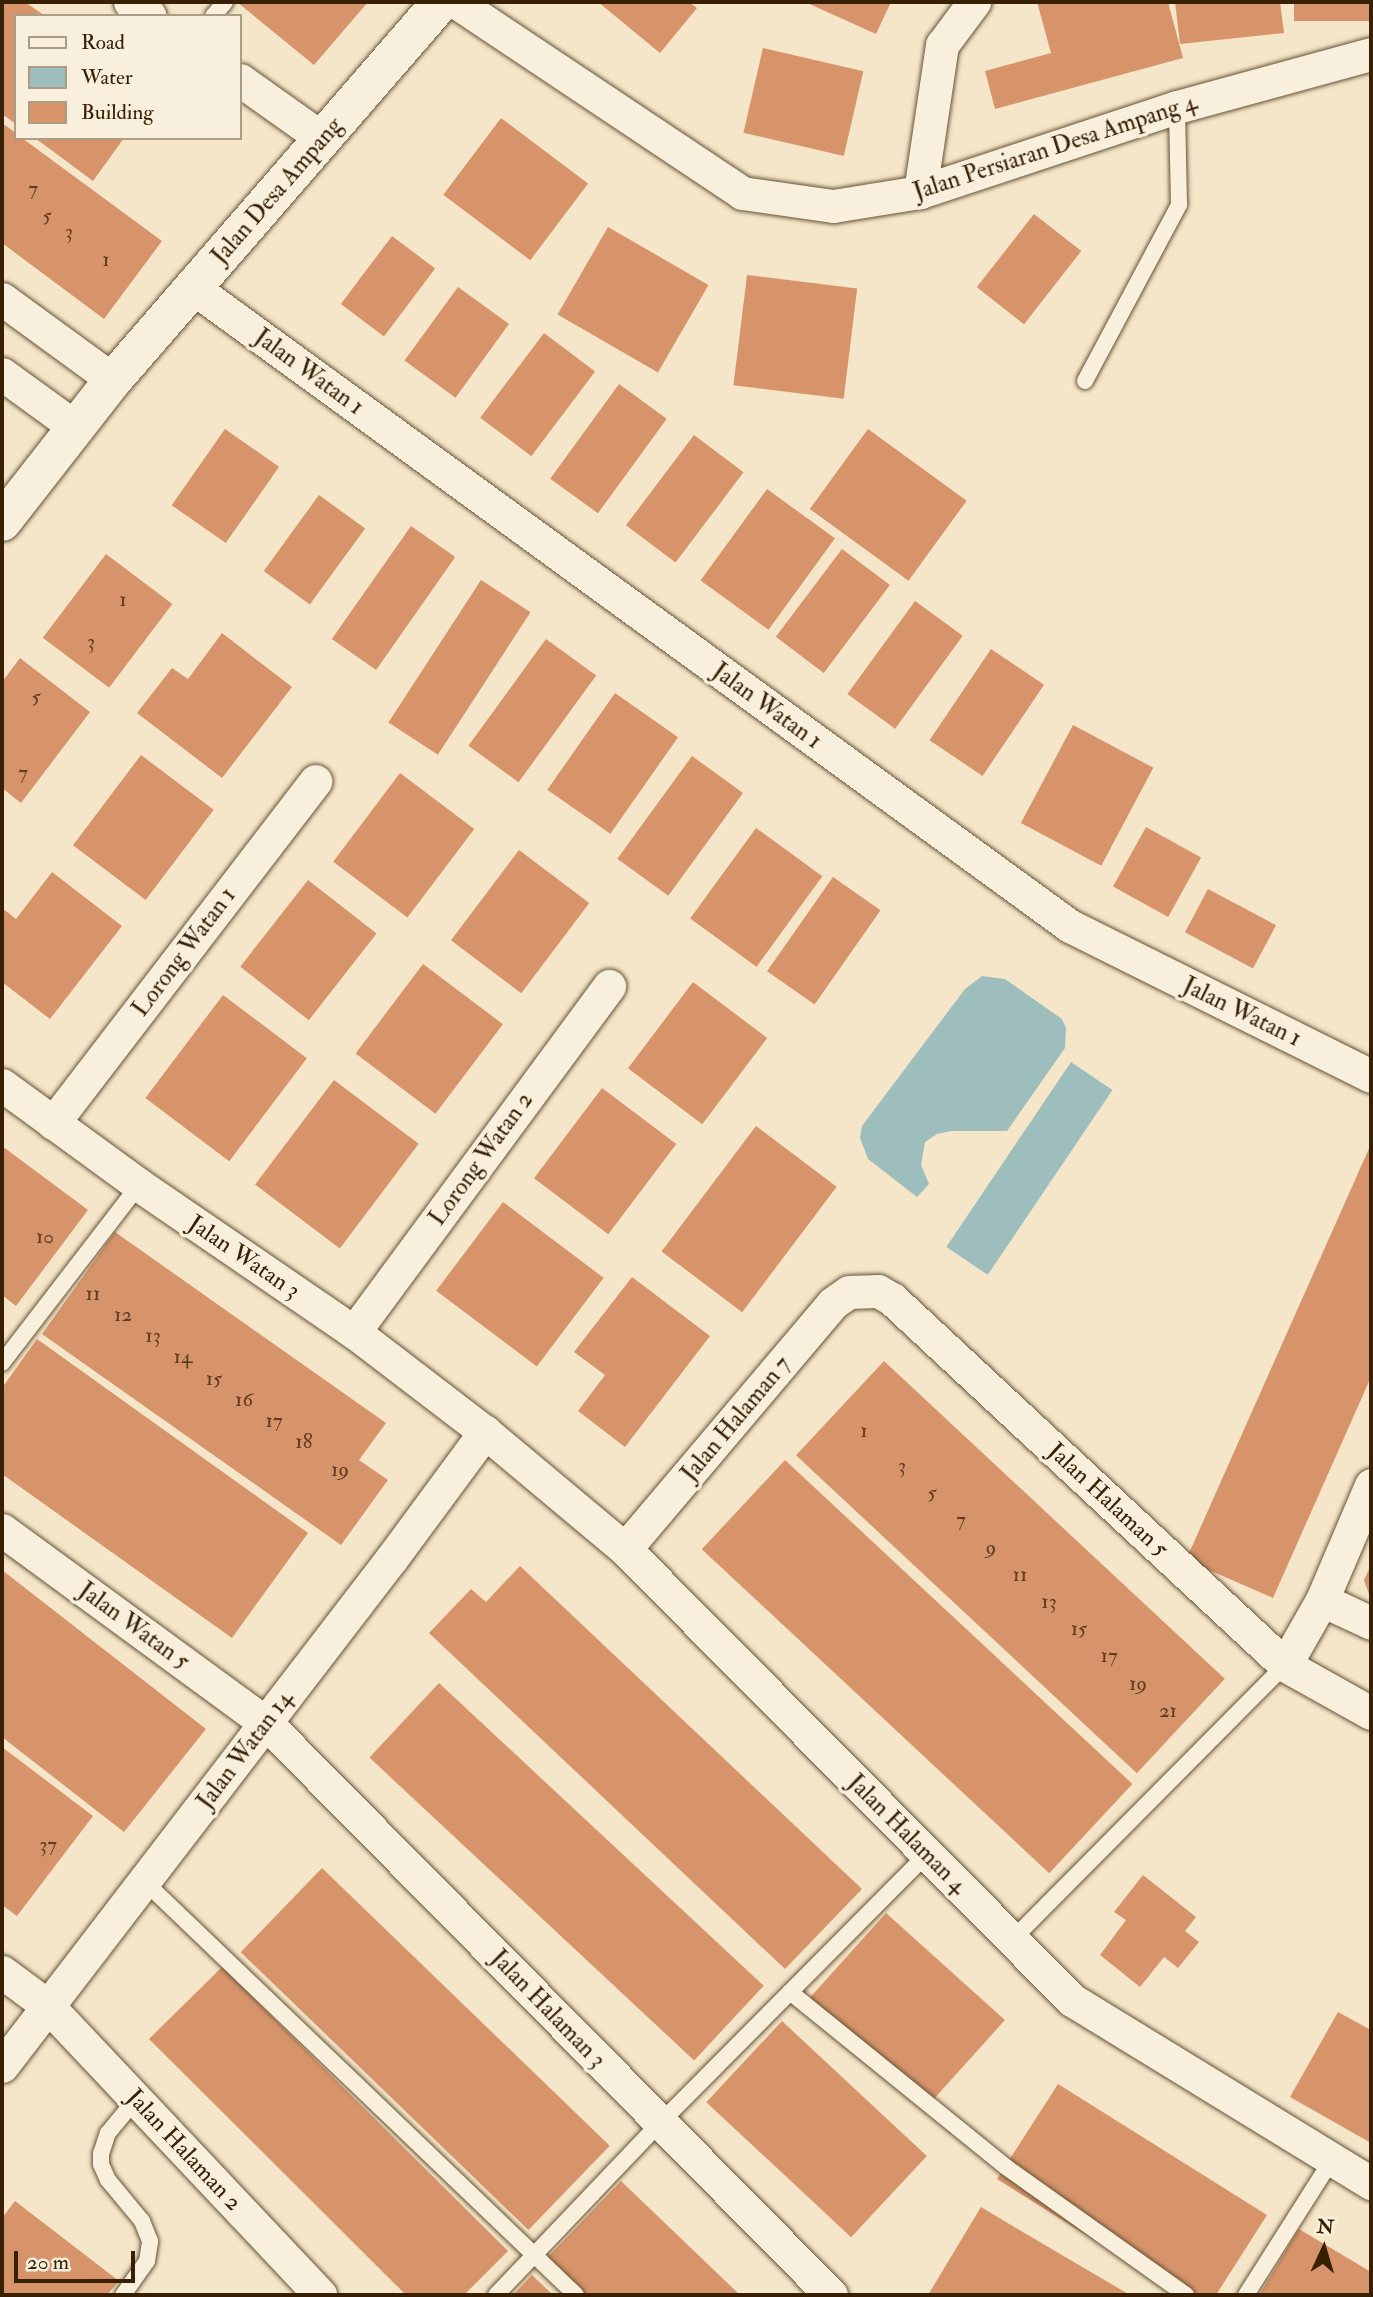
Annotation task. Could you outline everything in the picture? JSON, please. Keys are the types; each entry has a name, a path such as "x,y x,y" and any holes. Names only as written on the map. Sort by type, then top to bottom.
{"street":[{"path":"130,2 146,14"},
{"name":"Jalan Desa Ampang","path":"2,522 113,380 441,2"},
{"name":"Jalan Persiaran Desa Ampang 4","path":"456,2 742,193 834,206 920,192 1177,107 1371,54"},
{"path":"920,192 942,45 974,2"},
{"path":"242,81 323,139"},
{"name":"Jalan Watan 1","path":"192,287 1069,926 1371,1076"},
{"path":"2,299 113,380"},
{"path":"2,374 75,427"},
{"name":"Lorong Watan 1","path":"53,1123 315,781"},
{"name":"Lorong Watan 2","path":"354,1332 609,986"},
{"name":"Jalan Watan 3","path":"2,1085 139,1185 354,1332 485,1432"},
{"name":"Jalan Halaman 5","path":"849,1292 878,1291 891,1299 1285,1665 1371,1713"},
{"name":"Jalan Halaman 7","path":"625,1549 833,1303 849,1292"},
{"name":"Jalan Halaman 4","path":"485,1432 625,1549 1072,2000 1371,2183"},
{"name":"Jalan Watan 14","path":"2,2066 266,1723 485,1432"},
{"path":"1285,1665 1322,1600 1371,1485"},
{"name":"Jalan Watan 5","path":"2,1530 266,1723"},
{"path":"1322,1600 1371,1623"},
{"name":"Jalan Halaman 3","path":"266,1723 831,2295"},
{"name":"Jalan Halaman 2","path":"2,1972 48,2006 320,2295"}],"lane":[{"path":"1085,380 1179,205 1177,107"},
{"path":"2,1363 139,1185"},
{"path":"1012,1940 1285,1665"},
{"path":"496,2295 660,2123 927,1854"},
{"path":"144,1881 576,2295"},
{"path":"790,1992 1006,2167 1186,2295"},
{"path":"123,2295 148,2261 150,2241 136,2213 108,2180 101,2164 101,2154 108,2133 136,2099"},
{"path":"1246,2295 1334,2158"}],"water":[{"path":"982,976 1005,979 1062,1019 1066,1028 1065,1048 1007,1131 951,1131 937,1134 925,1142 921,1165 929,1184 917,1197 868,1159 860,1138 862,1126 965,989"},
{"path":"1071,1062 1112,1090 988,1275 946,1247"}],"building":[{"path":"2,2 25,2 42,14 14,14 14,123 2,114"},
{"path":"237,2 368,2 314,65"},
{"path":"598,2 689,2 697,8 660,53"},
{"path":"805,2 891,2 876,34"},
{"path":"1037,2 1168,2 1183,58 995,109 985,71 1051,53"},
{"path":"1175,2 1280,2 1284,33 1180,44"},
{"path":"1294,2 1371,2 1371,21 1294,21"},
{"path":"763,48 863,71 844,156 743,133"},
{"path":"501,118 588,184 530,260 443,195"},
{"path":"2,123 14,132 14,140 25,140 162,241 104,319 2,243"},
{"path":"38,140 123,140 93,181"},
{"path":"1034,214 1081,251 1024,324 977,287"},
{"path":"608,227 708,285 658,372 558,314"},
{"path":"392,236 435,268 384,336 341,304"},
{"path":"747,275 857,289 844,399 733,385"},
{"path":"458,287 509,324 455,398 405,361"},
{"path":"544,333 595,372 531,456 480,418"},
{"path":"619,384 667,419 598,513 550,479"},
{"path":"225,429 279,467 226,543 172,505"},
{"path":"868,429 967,501 909,581 810,509"},
{"path":"694,435 744,472 676,563 626,525"},
{"path":"767,489 835,538 769,630 701,580"},
{"path":"319,495 365,529 310,605 264,571"},
{"path":"411,526 455,557 376,670 332,639"},
{"path":"842,549 890,585 824,673 776,637"},
{"path":"106,554 172,604 109,688 43,638"},
{"path":"481,580 530,612 438,755 388,723"},
{"path":"915,601 963,636 895,729 847,694"},
{"path":"222,633 292,687 222,778 137,713 172,668 188,679"},
{"path":"546,639 596,675 519,782 468,746"},
{"path":"991,649 1044,685 983,776 929,740"},
{"path":"20,658 90,712 21,803 2,788 2,682"},
{"path":"615,693 678,737 610,834 547,790"},
{"path":"1073,725 1153,768 1101,866 1021,823"},
{"path":"141,755 214,810 146,900 73,845"},
{"path":"692,756 743,793 668,896 617,859"},
{"path":"400,773 474,829 407,918 333,862"},
{"path":"1146,827 1201,858 1168,917 1113,886"},
{"path":"756,828 822,876 757,967 690,919"},
{"path":"519,850 589,903 521,993 451,940"},
{"path":"52,872 122,926 50,1019 2,982 2,908 16,919"},
{"path":"833,877 881,910 815,1004 767,971"},
{"path":"308,880 377,934 309,1020 240,967"},
{"path":"1208,889 1276,925 1253,968 1185,932"},
{"path":"423,964 503,1024 435,1114 356,1053"},
{"path":"693,982 767,1038 702,1124 628,1068"},
{"path":"223,995 307,1058 229,1161 145,1098"},
{"path":"334,1080 419,1144 340,1248 255,1185"},
{"path":"602,1088 676,1144 608,1234 534,1178"},
{"path":"756,1126 837,1187 742,1312 662,1251"},
{"path":"1371,1144 1371,1377 1273,1598 1186,1560"},
{"path":"2,1146 88,1210 16,1306 2,1295"},
{"path":"503,1202 604,1278 537,1366 436,1291"},
{"path":"115,1232 386,1423 359,1460 388,1480 341,1545 42,1334"},
{"path":"632,1277 710,1336 625,1447 578,1411 605,1375 574,1352"},
{"path":"37,1339 308,1533 232,1638 2,1474 2,1388"},
{"path":"884,1361 1225,1679 1137,1773 796,1455"},
{"path":"785,1460 1132,1784 1049,1873 702,1549"},
{"path":"1371,1565 1371,1600 1364,1580"},
{"path":"520,1566 862,1889 785,1969 429,1633 471,1589 486,1602"},
{"path":"2,1570 206,1729 124,1832 2,1737"},
{"path":"439,1683 764,1986 694,2060 369,1758"},
{"path":"2,1747 93,1816 17,1916 2,1905"},
{"path":"322,1868 610,2146 528,2230 241,1952"},
{"path":"1143,1875 1196,1917 1185,1931 1199,1942 1178,1968 1164,1957 1140,1987 1100,1955 1126,1920 1114,1912"},
{"path":"886,1913 1005,2020 926,2108 807,2001"},
{"path":"222,1967 508,2251 464,2295 406,2295 149,2039"},
{"path":"1338,2012 1371,2030 1371,2143 1290,2097"},
{"path":"782,2021 927,2156 851,2237 706,2102"},
{"path":"1058,2084 1267,2215 1216,2295 1182,2295 997,2179"},
{"path":"621,2181 740,2295 582,2295 545,2260"},
{"path":"15,2201 119,2281 107,2295 2,2295 2,2218"},
{"path":"981,2207 1016,2228 1130,2295 928,2295"},
{"path":"1299,2229 1371,2272 1371,2295 1259,2295"},
{"path":"532,2275 553,2295 513,2295"}]}
